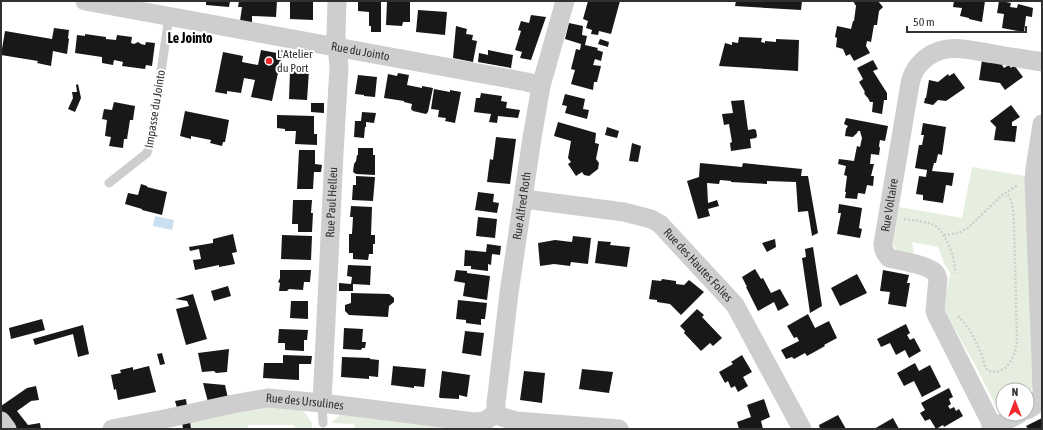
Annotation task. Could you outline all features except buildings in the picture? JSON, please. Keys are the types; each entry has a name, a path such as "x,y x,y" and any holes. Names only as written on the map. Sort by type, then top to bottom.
{"street":[{"name":"Rue du Jointo","path":"85,1 541,86"},
{"name":"Rue Paul Helleu","path":"322,403 339,67 336,36 337,1"},
{"name":"Rue Alfred Roth","path":"496,413 509,294 532,138 541,86 565,1"},
{"name":"Rue Voltaire","path":"993,429 935,311 938,279 936,274 926,266 889,258 883,250 883,244 910,84 914,73 921,62 934,53 952,48 1042,62"},
{"path":"1035,405 1041,398 1042,393 1041,323 1034,169 1042,124"},
{"name":"Rue des Hautes Folies","path":"524,199 624,212 647,218 660,224 735,305 802,429"},
{"name":"Rue des Ursulines","path":"112,429 268,398 322,403 474,422 485,421 496,413"},
{"path":"496,413 502,417 516,421 620,429"},
{"path":"1,421 7,429"},
{"path":"993,429 1005,422"}],"lane":[{"name":"Impasse du Jointo","path":"109,183 147,153 152,135 169,16"},
{"path":"322,403 323,423"}],"path":[{"path":"944,236 958,233 968,228 1001,196 1024,182 1034,181"},
{"path":"957,315 975,339 986,368 990,371 996,372 1004,369 1010,363 1016,349 1017,340 1012,204 1010,197 1006,193"},
{"path":"887,216 937,226 944,236 954,258 954,276"}],"green space":[{"path":"972,167 1026,176 1033,382 995,382 995,404 944,307 950,273 944,263 938,247 912,242 915,257 898,252 893,245 899,207 962,218"},
{"path":"273,407 303,410 312,423 312,429 295,429 294,425 248,425 248,429 191,429 190,421"},
{"path":"340,415 471,429 355,429 354,424 331,423"}],"water":[{"path":"155,216 174,220 172,230 153,226"}],"place":[{"name":"L'Atelier du Port","path":"269,61"}],"district":[{"name":"Le Jointo","path":"190,38"}]}
